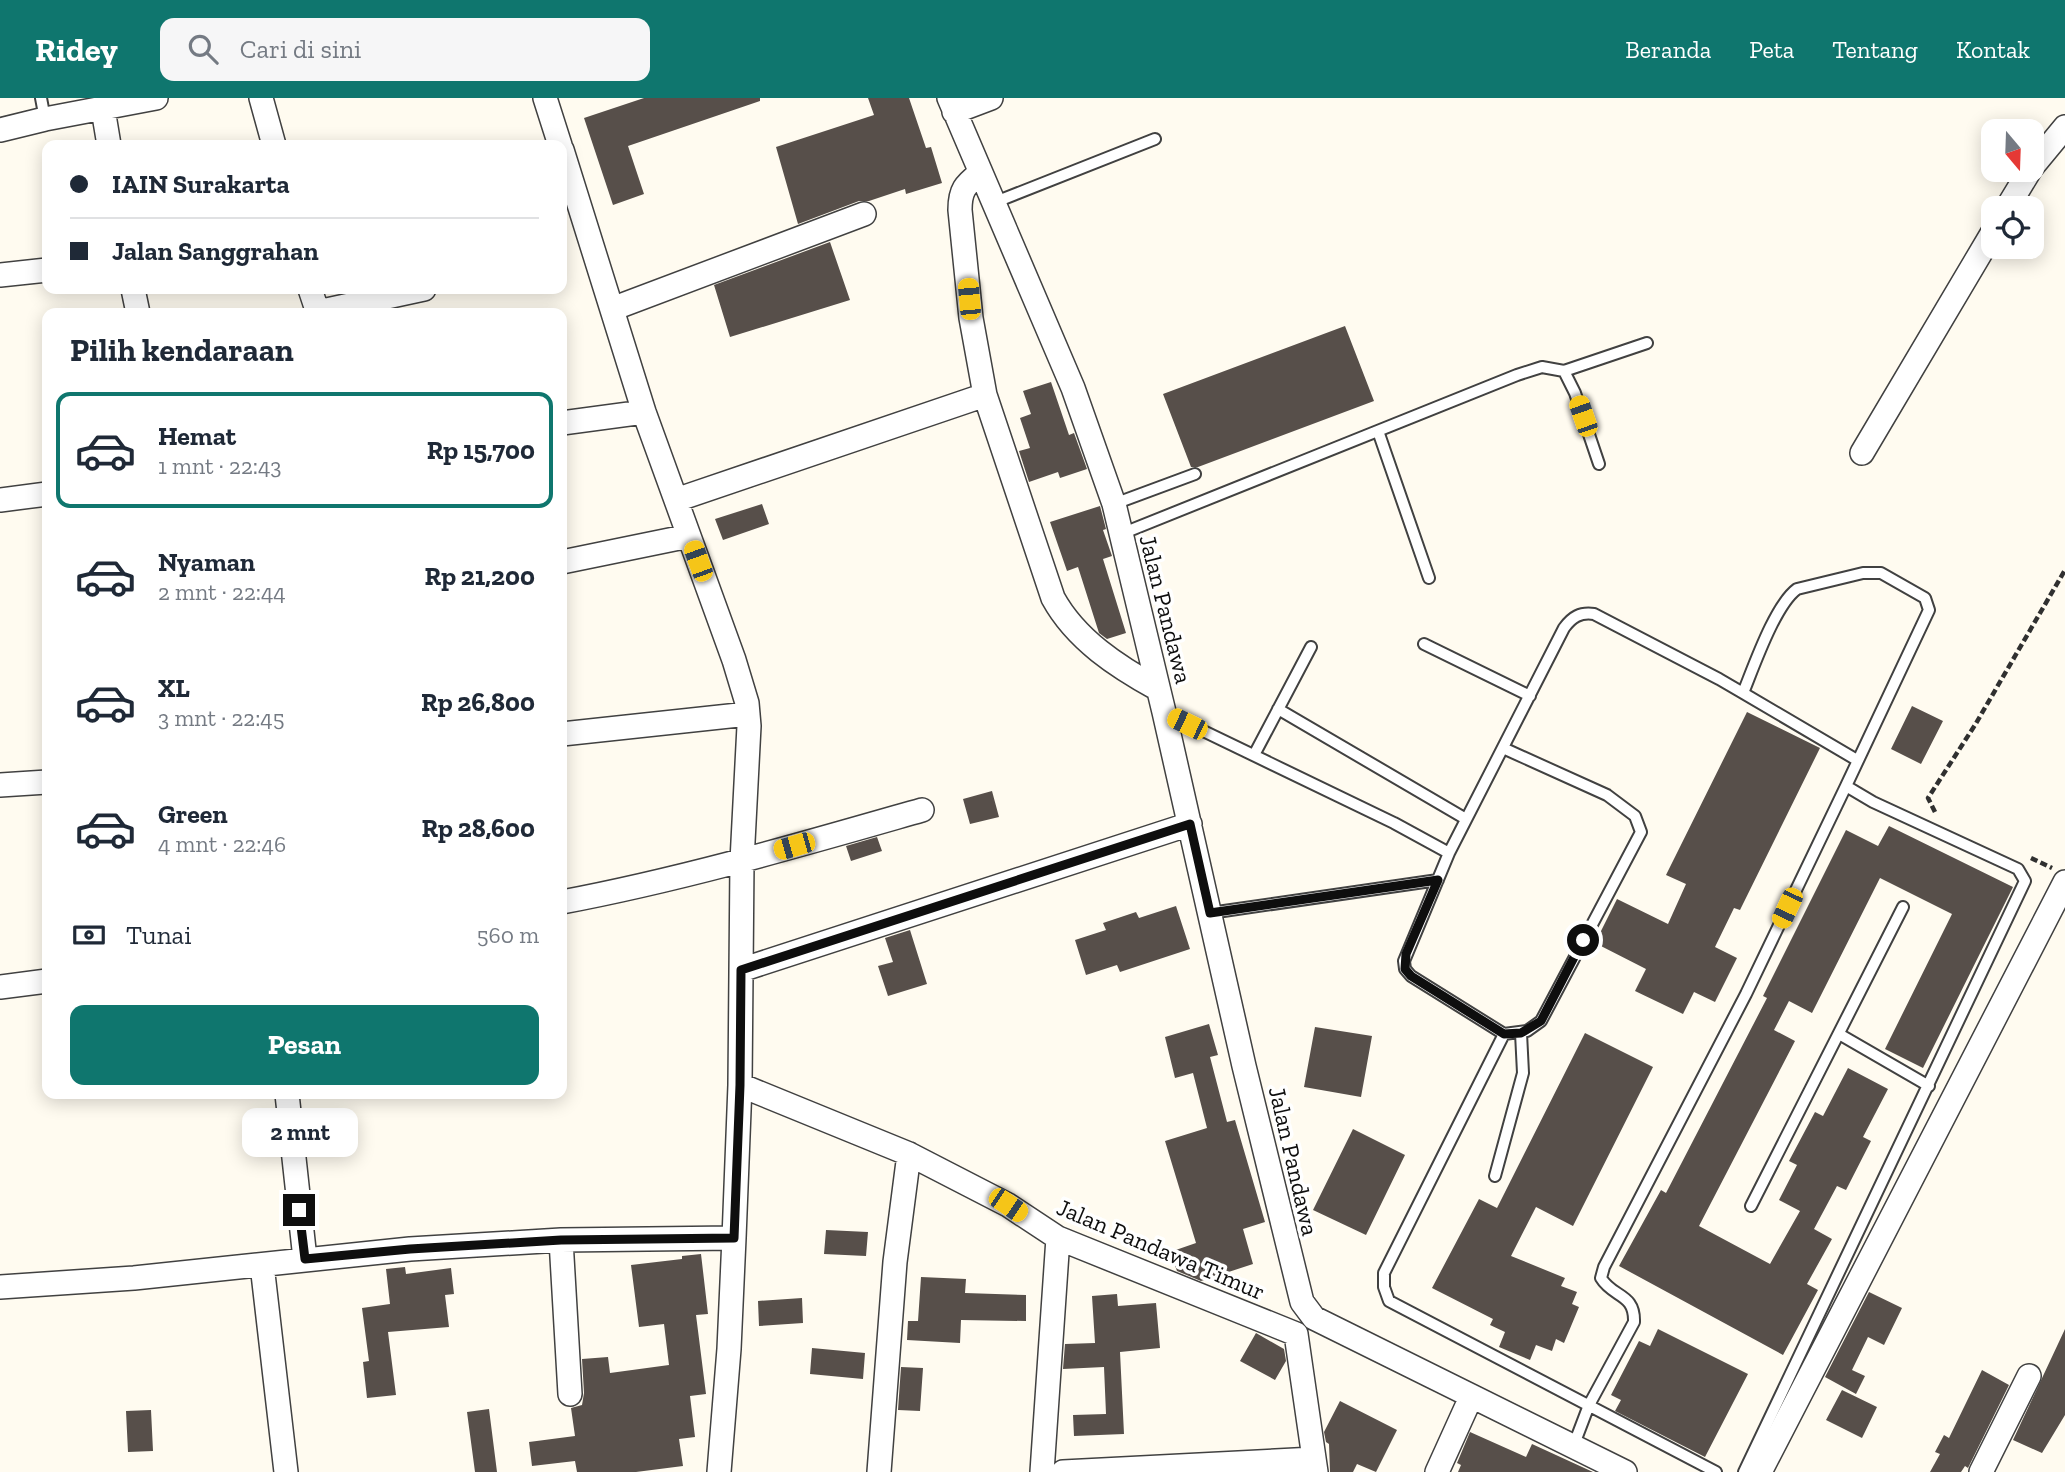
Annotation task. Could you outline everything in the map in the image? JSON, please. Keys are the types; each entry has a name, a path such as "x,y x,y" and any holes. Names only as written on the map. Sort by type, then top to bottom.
{"street":[{"path":"0,130 43,108 103,109 156,98"},
{"path":"261,98 273,140"},
{"path":"545,98 558,140"},
{"path":"952,105 991,98"},
{"name":"Jalan Pandawa","path":"952,105 1073,388 1114,504 1296,1283 1302,1302 1310,1315"},
{"path":"103,109 108,140"},
{"path":"2044,152 2065,127"},
{"path":"567,166 644,412 740,679 748,714 742,860 740,1085 729,1349 719,1472"},
{"path":"980,173 964,186 960,196 971,318 985,396 1053,598 1058,608 1098,651 1158,690"},
{"path":"612,309 864,214"},
{"path":"1862,453 1981,252"},
{"path":"0,275 42,271"},
{"path":"337,308 401,294"},
{"path":"676,500 985,396"},
{"path":"567,422 644,412"},
{"path":"0,500 42,495"},
{"path":"567,561 689,536"},
{"path":"567,733 748,714"},
{"path":"0,785 42,782"},
{"path":"567,901 624,890 742,860 922,810"},
{"path":"741,970 1190,824"},
{"path":"1760,1472 2059,875"},
{"path":"0,987 42,982"},
{"name":"Jalan Pandawa Timur","path":"740,1085 909,1154 1008,1205 1058,1238 1296,1334"},
{"path":"288,1099 305,1259"},
{"path":"879,1472 895,1262 909,1154"},
{"path":"0,1287 134,1278 410,1249 561,1240 734,1238"},
{"path":"1042,1472 1058,1238"},
{"path":"561,1240 570,1394"},
{"path":"262,1265 286,1472"},
{"path":"1063,1472 1315,1466 1296,1334 1310,1315 1573,1447 1597,1466 1625,1472"},
{"path":"1981,1472 2029,1376"},
{"path":"1437,1472 1471,1397"}],"lane":[{"path":"993,204 1155,139"},
{"path":"1121,534 1517,374 1542,367 1564,371 1647,343"},
{"path":"1564,371 1575,393 1599,464"},
{"path":"1378,431 1429,578"},
{"path":"1114,504 1195,474"},
{"path":"1573,1447 1589,1405 1634,1322 1635,1311 1630,1303 1601,1278 1604,1267 1746,994 1846,786 1929,610 1925,598 1881,573 1863,573 1797,589 1780,608 1743,694"},
{"path":"1503,748 1607,795 1635,816 1641,832 1541,1021 1521,1033 1504,1034 1411,976 1405,969 1406,954 1449,853 1564,628 1573,618 1585,613 1594,614 1719,679 1857,760"},
{"path":"1424,644 1530,696"},
{"path":"1254,755 1311,647"},
{"path":"1278,709 1466,819"},
{"path":"1164,712 1394,823 1449,853"},
{"path":"1744,1472 1929,1086 2025,878 2018,869 1873,802 1846,786"},
{"path":"1210,913 1438,880"},
{"path":"1751,1206 1903,907"},
{"path":"1495,1176 1523,1073 1521,1033"},
{"path":"1504,1034 1384,1273 1384,1290 1391,1303 1716,1472"},
{"path":"1839,1034 1929,1086"}],"path":[{"path":"1945,817 1933,811 1928,798 1975,725 2065,570"},
{"path":"2029,857 2059,875"}],"building":[{"path":"644,98 760,98 760,101 628,146 644,194 613,205 584,118"},
{"path":"868,98 909,98 926,148 931,147 942,183 906,194 905,189 869,201 859,201 798,224 776,147 874,115"},
{"path":"830,242 850,300 730,337 714,285"},
{"path":"1345,326 1374,401 1198,467 1191,467 1163,394"},
{"path":"1051,382 1069,435 1074,433 1087,469 1060,478 1058,472 1029,482 1019,451 1030,448 1020,418 1031,414 1023,391"},
{"path":"762,504 769,524 723,540 715,519"},
{"path":"1100,506 1106,529 1103,530 1112,556 1103,559 1126,633 1107,639 1099,633 1078,567 1067,571 1050,522"},
{"path":"1912,706 1943,721 1921,764 1891,749"},
{"path":"1747,712 1820,748 1740,910 1734,908 1715,947 1737,958 1715,1002 1694,992 1683,1014 1635,991 1646,969 1595,943 1617,899 1668,924 1686,884 1666,875"},
{"path":"992,791 999,817 970,824 963,799"},
{"path":"1889,826 2013,887 1923,1068 1885,1049 1952,914 1880,878 1812,1013 1789,1001 1774,1030 1795,1041 1699,1226 1770,1264 1800,1211 1779,1200 1797,1165 1789,1161 1815,1112 1823,1116 1848,1068 1888,1089 1863,1137 1871,1141 1846,1190 1837,1186 1814,1229 1832,1239 1807,1284 1818,1290 1783,1355 1619,1266 1661,1190 1666,1193 1767,998 1763,996 1846,830 1878,846"},
{"path":"877,837 882,851 851,861 846,846"},
{"path":"1176,906 1190,949 1120,972 1117,965 1086,975 1075,940 1106,930 1103,923 1136,912 1139,918"},
{"path":"910,930 927,984 888,996 878,966 893,962 885,938"},
{"path":"1209,1024 1218,1055 1210,1057 1227,1122 1235,1120 1265,1222 1243,1229 1253,1264 1201,1281 1177,1271 1170,1252 1196,1243 1165,1141 1207,1128 1193,1073 1175,1078 1165,1037"},
{"path":"1315,1027 1372,1036 1361,1097 1304,1087"},
{"path":"1585,1033 1653,1067 1573,1226 1536,1207 1511,1256 1565,1278 1561,1286 1577,1292 1572,1304 1579,1307 1564,1343 1556,1339 1552,1351 1536,1345 1530,1360 1499,1347 1505,1332 1490,1325 1493,1319 1432,1288 1479,1199 1497,1208"},
{"path":"1353,1129 1405,1155 1366,1235 1313,1210"},
{"path":"826,1230 868,1232 866,1256 824,1254"},
{"path":"701,1254 708,1314 696,1315 706,1394 690,1396 695,1437 679,1439 683,1466 636,1472 577,1472 575,1461 532,1466 529,1442 575,1436 571,1408 582,1405 582,1359 608,1357 610,1373 669,1365 664,1324 639,1327 631,1265"},
{"path":"405,1267 406,1274 451,1268 454,1294 445,1295 449,1327 388,1332 396,1395 367,1398 363,1362 369,1361 362,1308 390,1304 386,1269"},
{"path":"921,1277 966,1279 965,1293 1026,1295 1026,1321 961,1320 960,1343 907,1340 908,1321 918,1321"},
{"path":"1869,1292 1902,1308 1884,1345 1868,1337 1852,1370 1865,1376 1856,1394 1825,1377"},
{"path":"1117,1294 1118,1306 1156,1303 1160,1348 1120,1352 1124,1434 1074,1436 1073,1415 1106,1414 1104,1367 1063,1369 1065,1344 1095,1343 1092,1296"},
{"path":"802,1298 803,1323 759,1326 758,1301"},
{"path":"1658,1329 1748,1374 1705,1457 1615,1411 1621,1400 1611,1395 1639,1341 1650,1346"},
{"path":"2065,1329 2065,1415 2042,1453 2013,1440"},
{"path":"1256,1333 1284,1349 1286,1361 1275,1380 1240,1361"},
{"path":"812,1348 865,1353 863,1379 810,1374"},
{"path":"901,1367 923,1368 920,1411 898,1410"},
{"path":"1982,1370 2009,1385 1968,1468 1965,1466 1961,1472 1930,1472 1940,1454 1935,1452 1944,1435 1949,1438"},
{"path":"1842,1390 1877,1407 1862,1438 1826,1420"},
{"path":"1340,1401 1397,1430 1376,1472 1357,1464 1353,1472 1330,1472 1329,1444 1324,1432"},
{"path":"489,1409 497,1472 475,1472 467,1412"},
{"path":"151,1410 153,1451 128,1452 126,1411"},
{"path":"1470,1432 1526,1457 1532,1444 1593,1472 1458,1472 1461,1465 1457,1463"}],"route":[{"path":"299,1210 305,1259 410,1249 561,1240 734,1238 741,970 1190,824 1210,913 1438,880 1406,954 1405,969 1411,976 1504,1034 1527,1031 1541,1021 1583,940"}]}
